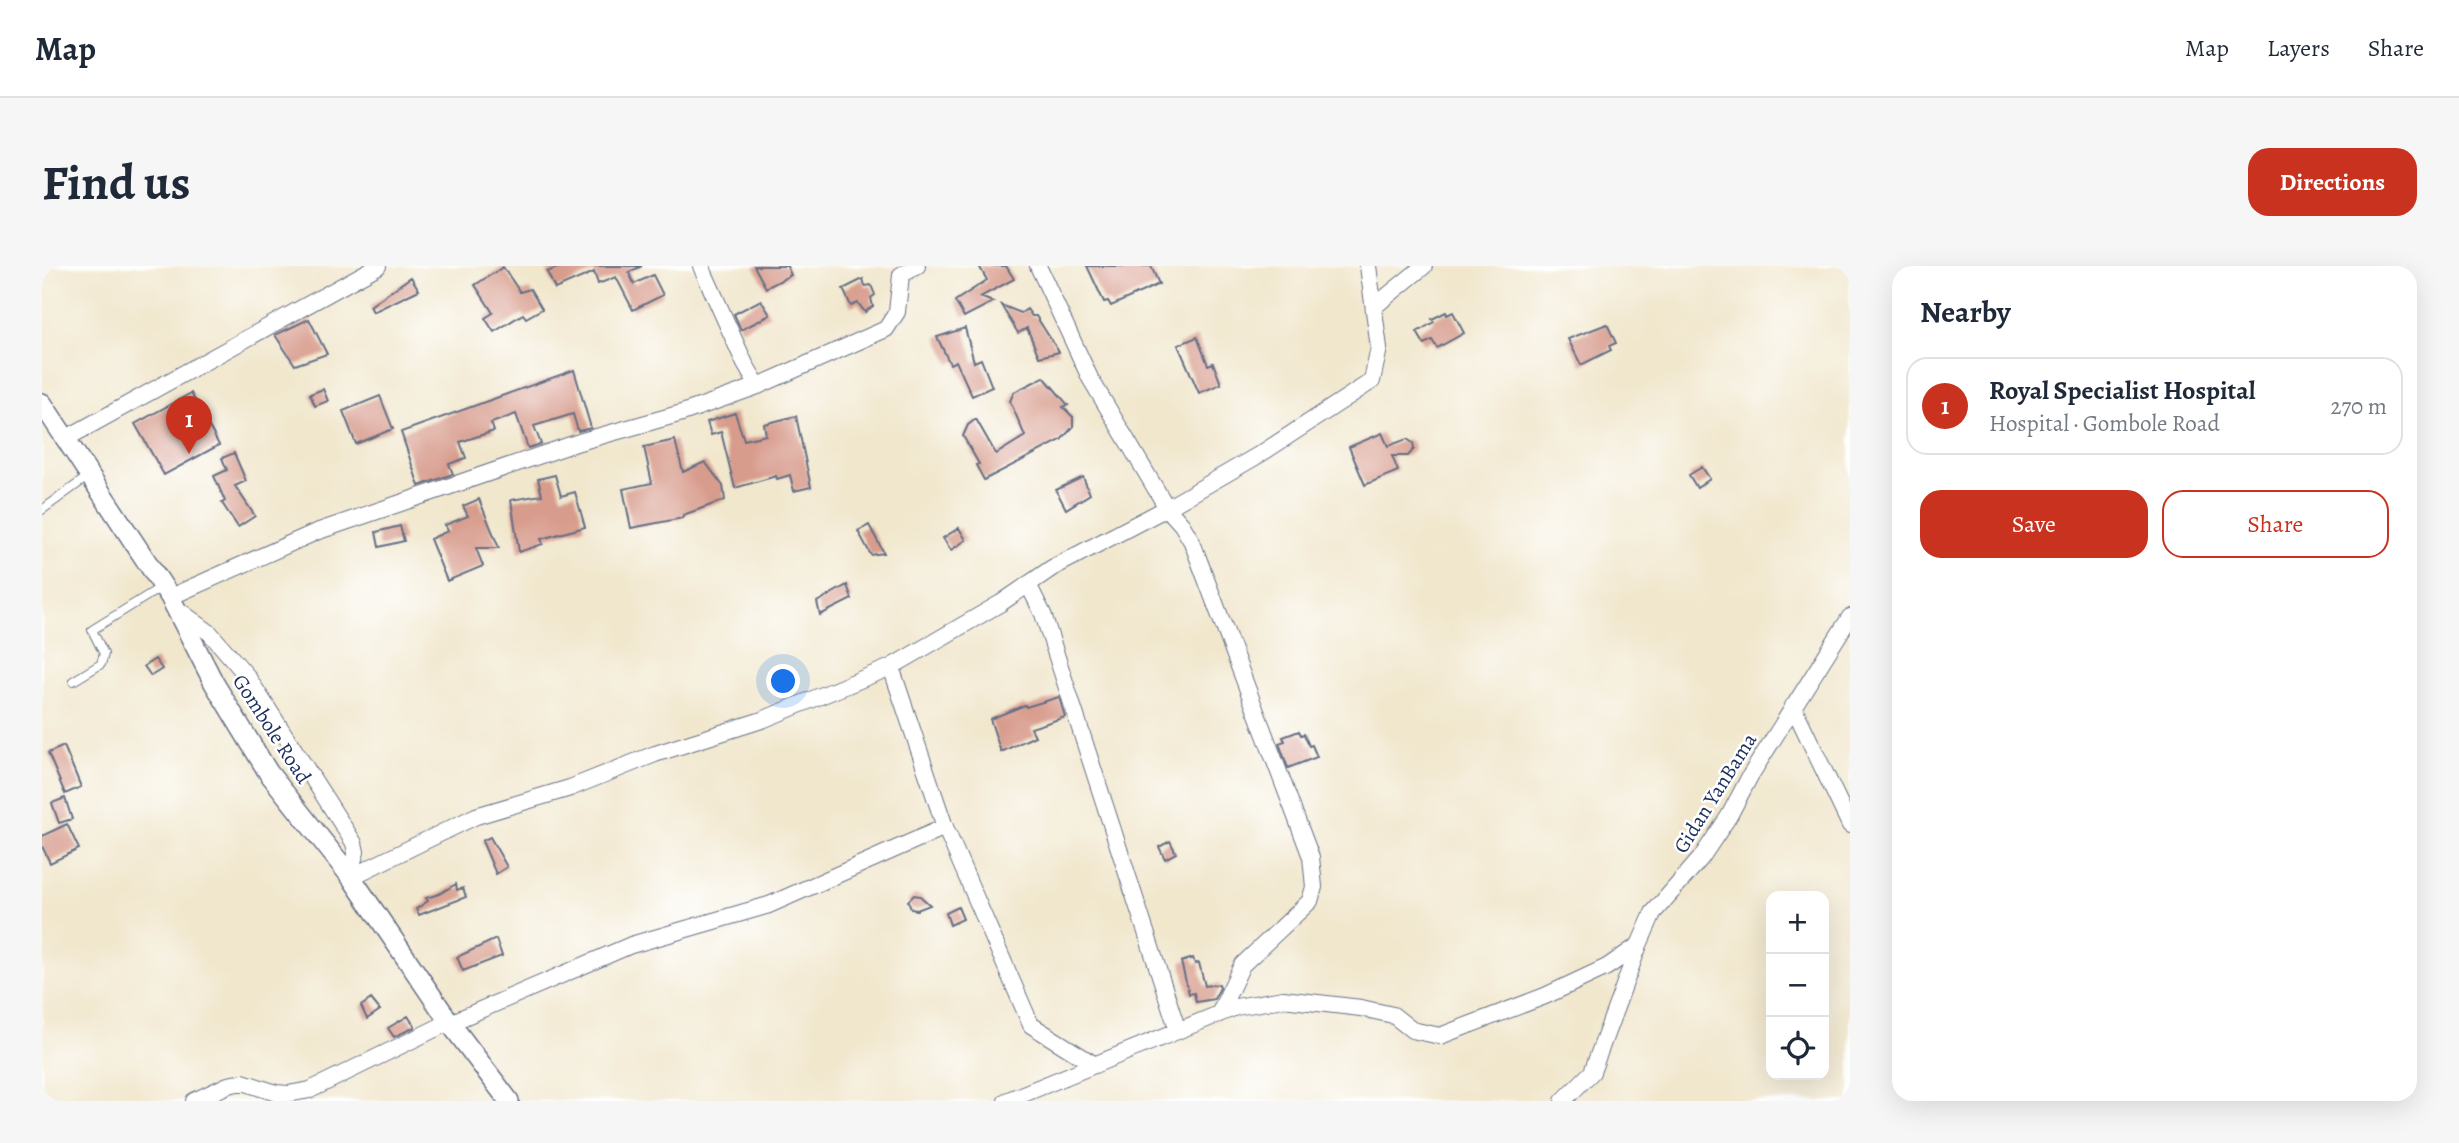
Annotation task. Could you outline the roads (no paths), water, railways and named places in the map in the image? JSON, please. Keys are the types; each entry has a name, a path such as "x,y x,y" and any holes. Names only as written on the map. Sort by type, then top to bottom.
{"street":[{"path":"65,439 377,266"},
{"path":"701,266 758,386"},
{"path":"350,876 356,852 354,843 268,707 247,676 210,633 169,597 316,532 579,442 682,413 758,386 886,329 897,312 901,275 917,266"},
{"path":"1038,266 1090,379 1167,508 1192,542 1311,857 1314,887 1310,901 1242,965 1219,1014"},
{"path":"350,876 476,816 570,788 654,754 762,720 891,667 1052,568 1167,508 1262,453 1372,381 1379,348 1368,266"},
{"path":"1375,306 1424,266"},
{"name":"Gombole Road","path":"45,413 90,475 169,597 215,683 268,772 350,876 450,1023 509,1101"},
{"path":"1028,584 1043,614 1178,1031"},
{"name":"Gidan YanBama","path":"1563,1101 1592,1072 1639,944 1653,914 1701,858 1729,816 1793,706 1850,617"},
{"path":"891,667 944,827 1031,1025 1095,1065"},
{"path":"1793,706 1850,825"},
{"path":"194,1101 228,1085 243,1082 276,1093 310,1090 450,1023 631,945 769,905 944,827"},
{"path":"1006,1101 1236,1007 1283,999 1361,1007 1393,1015 1412,1030 1440,1036 1545,996 1595,973 1639,944"}],"lane":[{"path":"42,510 90,475"},
{"path":"73,681 101,664 104,654 92,630 169,597"}],"place":[{"name":"Royal Specialist Hospital","path":"189,454"}]}
